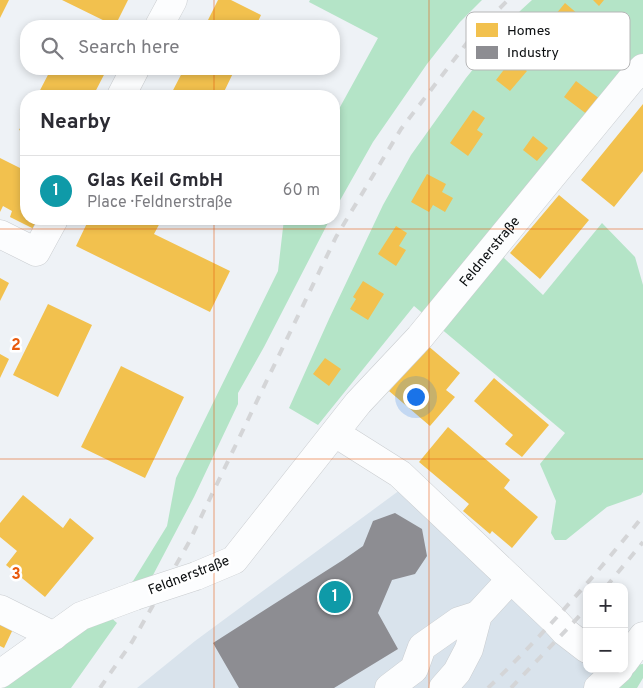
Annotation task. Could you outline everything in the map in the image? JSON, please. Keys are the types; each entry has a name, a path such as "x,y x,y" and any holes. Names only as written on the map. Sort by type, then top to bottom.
{"street":[{"path":"161,20 173,0"},
{"name":"Feldnerstraße","path":"0,674 81,616 196,576 234,560 358,403 420,337 643,68"},
{"path":"124,90 132,75"},
{"path":"0,234 36,252 51,225"},
{"path":"335,433 400,474 565,632 583,646"},
{"path":"443,688 457,672 469,649 478,615 511,579"},
{"path":"0,609 54,636"},
{"path":"389,688 414,669 422,647 459,621 478,615"},
{"path":"628,655 643,636"}],"shaded area":[{"path":"404,487 583,658 583,673 594,673 603,688 137,688 195,641"}],"green space":[{"path":"310,0 482,0 470,12 466,12 466,16 427,64 373,142 340,200 340,107 378,38 309,2"},
{"path":"532,0 643,0 643,58 512,240 504,258 543,295 602,223 635,257 643,285 643,492 641,495 607,507 566,540 555,540 551,533 556,501 540,464 565,433 414,306 318,425 289,408 383,205 411,155 472,70 630,70 630,12 520,11"},
{"path":"283,225 327,225 238,393 238,404 194,497 152,577 130,586 167,526 176,478 278,271"},
{"path":"100,608 117,623 71,688 0,688 0,663"},
{"path":"643,664 643,678 637,688 620,688 621,680 635,665"}],"building: Homes":[{"path":"0,0 9,0 0,18"},
{"path":"62,0 128,0 118,20 103,20"},
{"path":"218,0 231,0 261,15 259,20 208,20"},
{"path":"593,0 604,0 599,6"},
{"path":"565,3 576,12 558,12"},
{"path":"504,70 527,71 510,91 496,80"},
{"path":"48,75 104,75 96,90 40,90"},
{"path":"181,75 232,75 225,90 173,90"},
{"path":"576,81 600,99 588,115 564,97"},
{"path":"643,104 643,171 614,207 581,180"},
{"path":"473,110 485,118 477,130 483,134 468,156 450,143"},
{"path":"533,136 548,148 537,161 523,150"},
{"path":"0,158 20,168 20,222 10,217 12,211 3,206 0,212"},
{"path":"427,174 446,184 442,192 453,198 445,212 433,205 429,212 411,202"},
{"path":"559,195 589,220 540,279 510,253"},
{"path":"26,225 45,225 38,231"},
{"path":"86,225 159,225 154,234 230,271 210,312 76,246"},
{"path":"396,226 407,233 399,246 406,250 396,266 378,254"},
{"path":"0,278 9,283 0,301"},
{"path":"363,281 384,294 368,320 350,309 356,299 353,297"},
{"path":"48,304 92,325 58,397 13,375"},
{"path":"427,345 460,373 446,390 455,397 430,426 389,391"},
{"path":"0,354 9,359 0,378"},
{"path":"325,358 341,369 329,386 313,374"},
{"path":"121,366 184,397 145,478 81,447"},
{"path":"494,378 549,425 522,457 505,444 513,435 474,401"},
{"path":"448,427 510,480 504,488 538,517 512,548 492,531 490,534 463,511 469,504 419,462"},
{"path":"23,495 63,528 70,518 94,538 45,597 6,565 17,551 0,537 0,523"},
{"path":"0,621 14,627 4,648 0,646"}],"building: Industry":[{"path":"395,513 422,529 427,556 415,574 392,580 378,613 398,649 334,688 239,688 213,643 363,546 373,521"}],"railway":[{"path":"496,12 508,0"},
{"path":"100,688 132,642 188,544 336,237 401,129 466,44"},
{"path":"488,688 568,604 643,516"},
{"path":"609,583 643,542"},
{"path":"511,688 583,612"}],"place":[{"name":"Glas Keil GmbH","path":"335,597"}]}
